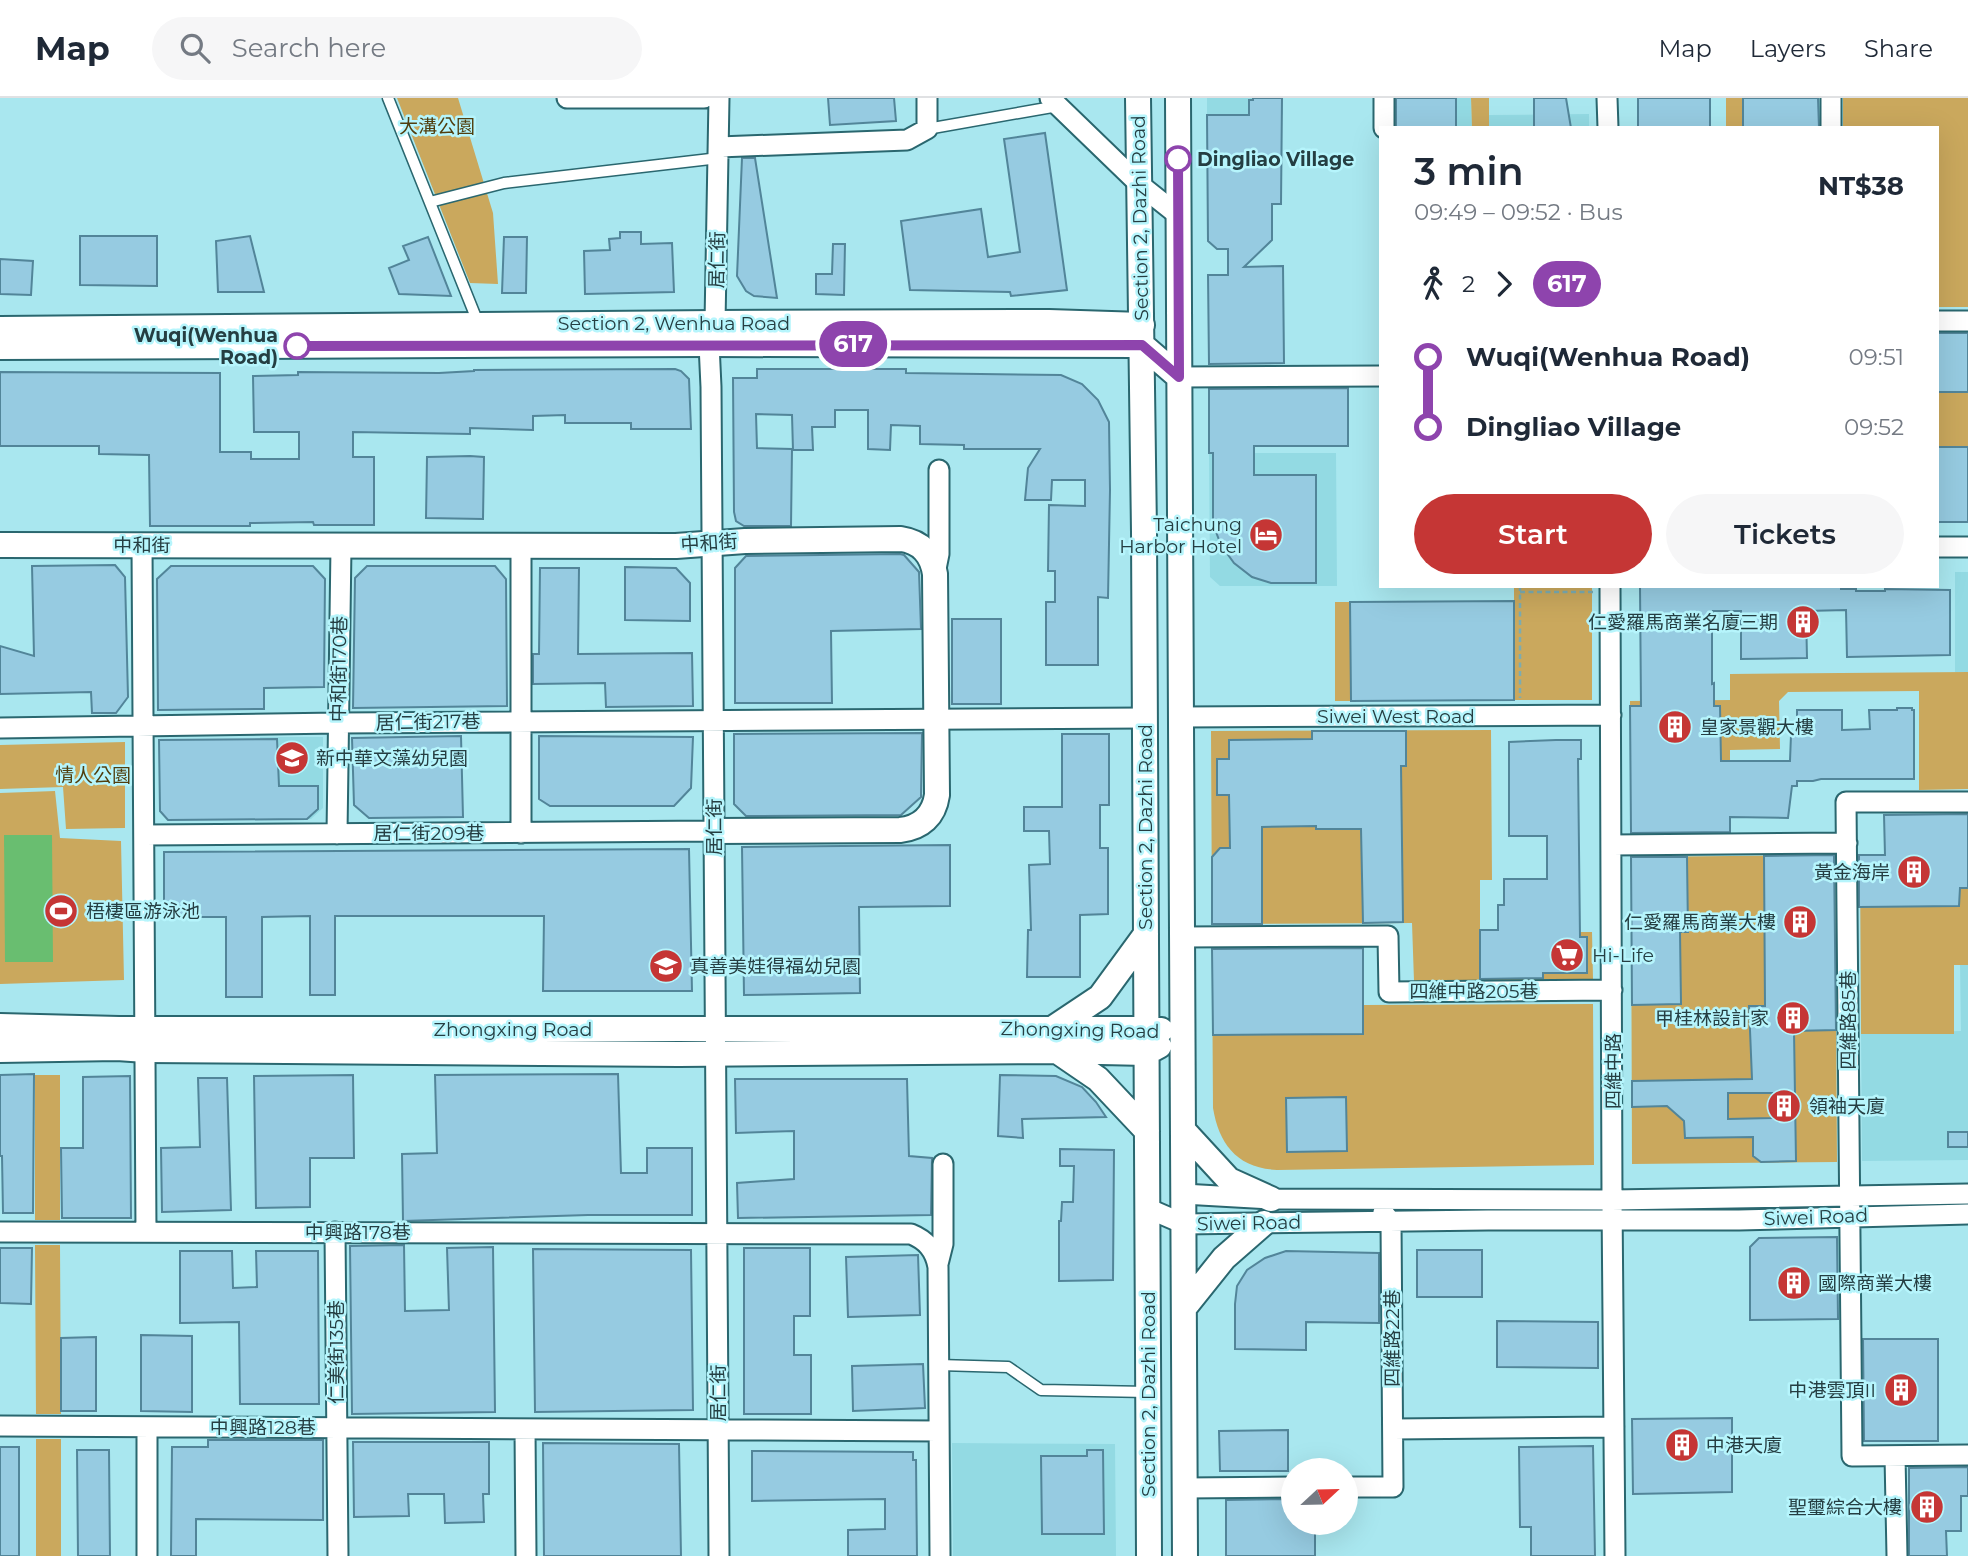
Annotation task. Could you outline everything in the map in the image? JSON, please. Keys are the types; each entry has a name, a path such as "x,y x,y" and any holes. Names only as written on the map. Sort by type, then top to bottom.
{"street":[{"path":"567,98 704,98"},
{"name":"居仁街","path":"719,98 712,333 719,1556"},
{"path":"719,152 907,140 927,129 927,98"},
{"name":"Section 2, Dazhi Road","path":"1138,98 1145,718 1149,1556"},
{"name":"Section 2, Dazhi Road","path":"1178,98 1185,1556"},
{"path":"1384,98 1384,126"},
{"path":"1607,98 1608,126"},
{"path":"1831,98 1831,126"},
{"path":"1054,102 1139,184 1178,215"},
{"path":"1939,321 1968,321"},
{"name":"Section 2, Wenhua Road","path":"0,329 49,338 712,333 1049,322 1142,335"},
{"name":"Section 2, Wenhua Road","path":"0,347 49,338 479,325 712,333"},
{"path":"1142,335 1179,377 1379,376"},
{"path":"935,574 939,554 939,470"},
{"name":"中和街","path":"0,545 676,546 745,541 901,539 914,542 925,550 934,565 935,574 936,802 928,817 913,828 900,830 714,831"},
{"path":"142,545 146,1232"},
{"name":"中和街170巷","path":"337,834 341,546"},
{"path":"521,546 521,833"},
{"path":"1939,547 1968,547"},
{"name":"四維中路","path":"1610,589 1615,1556"},
{"name":"Siwei West Road","path":"1181,717 1611,715"},
{"name":"居仁街217巷","path":"0,728 521,721 1145,718"},
{"name":"四維路85巷","path":"1895,1456 1852,1456 1846,802 1968,802"},
{"name":"居仁街209巷","path":"144,835 714,831"},
{"path":"1612,845 1847,843"},
{"path":"1146,934 1100,997 1054,1040 1098,1079 1147,1131"},
{"name":"四維中路205巷","path":"1182,937 1388,936 1389,992 1612,990"},
{"name":"Zhongxing Road","path":"0,1026 146,1039 715,1054 1054,1040"},
{"name":"Zhongxing Road","path":"0,1050 117,1048 146,1039 714,1029 1146,1041 1183,1033"},
{"path":"1183,1130 1229,1180 1270,1199"},
{"path":"940,1556 938,1266 943,1244 943,1164"},
{"name":"Siwei Road","path":"1147,1208 1184,1194 1270,1199 1612,1200 1850,1207 1968,1214"},
{"name":"Siwei Road","path":"1147,1208 1184,1224 1739,1220 1968,1194"},
{"path":"1370,1199 1391,1222"},
{"name":"四維路22巷","path":"1358,1487 1393,1486 1391,1222"},
{"path":"1184,1308 1224,1258 1264,1223"},
{"name":"仁美街135巷","path":"335,1232 338,1556"},
{"name":"中興路178巷","path":"0,1233 911,1234 924,1240 934,1252 938,1266"},
{"name":"中興路128巷","path":"0,1426 939,1431"},
{"path":"147,1427 147,1556"},
{"path":"1393,1429 1615,1427"},
{"path":"525,1429 526,1556"},
{"path":"1896,1556 1895,1456 1968,1455"},
{"path":"1185,1488 1281,1487"}],"lane":[{"path":"388,98 479,325"},
{"path":"927,129 1054,102"},
{"path":"430,202 504,183 719,152"},
{"path":"939,1365 1008,1367 1041,1390 1148,1392"}],"path":[{"path":"1520,588 1521,715"},
{"path":"1520,592 1610,589"}],"shaded area":[{"path":"1207,98 1283,98 1283,115 1207,115"},
{"path":"1396,98 1471,98 1472,126 1396,126"},
{"path":"1589,114 1589,126 1489,126 1489,115"},
{"name":"Taichung Harbor Hotel","path":"1209,453 1336,453 1337,586 1220,586 1210,577"},
{"path":"1955,572 1968,572 1968,672 1955,672"},
{"name":"新中華文藻幼兒園","path":"260,737 323,737 323,808 311,819 262,820"},
{"name":"梧棲區游泳池","path":"4,835 52,835 53,962 5,962"},
{"path":"1960,961 1968,961 1968,1160 1862,1161 1861,1033 1961,1031"},
{"path":"952,1443 1115,1444 1116,1556 953,1556"}],"green space":[{"name":"大溝公園","path":"397,98 458,98 493,213 498,284 470,283"},
{"path":"1471,98 1489,98 1489,126 1472,126"},
{"path":"1726,98 1743,98 1813,126 1726,126"},
{"path":"1843,98 1968,98 1968,307 1939,307 1939,126 1843,126"},
{"path":"1939,332 1968,332 1968,522 1939,522"},
{"path":"1514,588 1592,588 1592,700 1514,700"},
{"path":"1335,602 1350,602 1351,701 1335,701"},
{"path":"1968,672 1968,789 1919,790 1919,691 1788,692 1779,701 1780,749 1730,750 1730,832 1631,833 1630,701 1730,700 1730,674"},
{"path":"1491,730 1492,880 1480,880 1480,929 1592,932 1593,979 1414,981 1412,923 1212,924 1211,731"},
{"name":"情人公園","path":"125,742 125,828 66,829 63,787 0,789 0,745"},
{"name":"梧棲區游泳池","path":"55,791 60,838 121,841 124,980 0,984 0,793"},
{"path":"1968,814 1968,965 1954,965 1954,1034 1861,1034 1860,855 1885,855 1884,815"},
{"path":"1835,855 1837,1162 1632,1164 1631,857"},
{"path":"1363,948 1364,1005 1593,1004 1594,1165 1277,1170 1251,1165 1232,1152 1220,1133 1213,1108 1212,949"},
{"path":"35,1075 60,1075 60,1220 35,1220"},
{"path":"35,1245 60,1245 61,1414 36,1414"},
{"path":"36,1439 61,1439 61,1556 36,1556"}],"building":[{"path":"828,98 894,98 896,121 830,125"},
{"path":"1282,98 1281,204 1272,204 1272,240 1244,267 1283,266 1284,363 1209,364 1208,275 1228,275 1228,249 1217,249 1208,241 1207,115 1249,115 1249,100"},
{"path":"1396,98 1456,98 1456,126 1396,126"},
{"path":"1534,98 1566,98 1571,126 1534,126"},
{"path":"1638,98 1710,98 1710,126 1638,126"},
{"path":"1743,98 1818,98 1819,126 1743,126"},
{"path":"1045,133 1067,290 1011,296 1010,292 910,290 901,221 981,209 988,257 1020,252 1004,139"},
{"path":"742,158 755,158 777,298 754,296 746,291 737,276"},
{"path":"620,232 641,232 641,244 672,243 674,292 585,294 584,251 610,250 609,239 620,238"},
{"path":"80,236 157,236 157,286 80,285"},
{"path":"250,236 264,292 218,292 216,241"},
{"path":"428,237 451,296 399,294 389,268 409,260 403,246"},
{"path":"504,237 527,237 526,293 502,293"},
{"path":"833,244 845,244 844,295 816,294 816,274 832,274"},
{"path":"0,259 33,261 31,295 0,294"},
{"path":"1939,333 1968,333 1968,392 1939,392"},
{"path":"675,369 689,379 691,429 631,429 631,423 565,423 565,415 533,416 533,430 470,428 470,434 353,432 353,457 374,457 374,525 314,525 313,522 250,523 250,526 150,526 149,455 99,454 99,446 0,446 0,372 220,373 220,452 251,452 251,459 299,459 299,432 254,432 253,376 298,375 298,372 439,373 474,370"},
{"path":"757,369 906,369 906,373 1061,375 1082,384 1098,400 1109,422 1108,598 1098,597 1098,665 1046,665 1046,602 1055,602 1055,571 1048,571 1049,505 1085,506 1085,480 1052,480 1051,500 1025,500 1028,468 1040,449 964,449 964,445 920,444 920,426 891,425 890,450 868,449 868,410 835,410 835,427 812,427 813,450 793,450 792,415 756,414 757,448 792,449 791,526 744,526 736,521 734,512 733,378 757,378"},
{"path":"1348,388 1348,446 1254,446 1254,475 1316,475 1316,583 1271,583 1252,577 1234,563 1221,545 1213,524 1213,453 1209,453 1209,389"},
{"path":"1939,447 1968,447 1968,522 1939,522"},
{"path":"427,457 484,457 483,519 426,518"},
{"path":"900,554 919,572 921,629 831,631 832,703 735,703 735,568 746,556"},
{"path":"115,565 125,577 128,697 116,713 92,713 91,692 0,694 0,646 34,656 32,566"},
{"path":"171,566 313,566 325,579 324,687 264,688 264,709 158,710 157,579"},
{"path":"367,566 495,566 506,579 507,706 353,708 355,578"},
{"path":"625,567 676,568 690,583 690,621 625,620"},
{"path":"540,568 579,568 578,654 692,653 693,706 606,707 605,683 533,684 533,654 539,654"},
{"path":"1640,588 1950,590 1950,655 1847,657 1846,610 1806,611 1807,658 1741,659 1741,611 1713,611 1712,684 1714,683 1714,706 1720,706 1721,761 1790,761 1791,735 1797,735 1797,710 1842,710 1842,730 1870,729 1869,710 1912,708 1914,779 1797,781 1797,786 1792,786 1788,818 1730,817 1730,832 1631,833 1630,706 1641,706"},
{"path":"1514,601 1514,700 1351,701 1350,602"},
{"path":"952,619 1001,619 1001,704 952,704"},
{"path":"1312,731 1406,731 1406,766 1401,766 1403,922 1363,923 1361,829 1316,829 1316,826 1262,827 1262,924 1212,924 1212,857 1220,848 1230,848 1229,795 1217,795 1217,759 1229,759 1229,740 1312,739"},
{"path":"922,733 921,797 901,815 746,816 734,804 734,734"},
{"path":"1062,734 1109,734 1109,805 1100,805 1100,848 1108,848 1108,914 1080,915 1080,977 1027,977 1028,930 1031,930 1029,865 1050,864 1049,831 1024,831 1024,807 1062,807"},
{"path":"461,736 463,817 369,818 354,805 352,738"},
{"path":"539,736 693,737 691,788 674,806 550,806 539,799"},
{"path":"277,739 279,786 318,786 318,809 307,819 168,820 160,811 159,740"},
{"path":"1581,740 1581,759 1578,759 1580,937 1587,937 1587,973 1543,973 1543,978 1480,979 1480,930 1498,930 1498,905 1504,905 1504,879 1547,879 1547,836 1509,836 1509,742"},
{"name":"黃金海岸","path":"1968,814 1968,888 1960,888 1959,906 1859,907 1859,855 1885,855 1884,815"},
{"path":"950,845 950,906 859,907 860,993 744,995 742,847"},
{"path":"689,849 692,991 543,991 544,916 335,916 335,995 310,995 310,916 262,917 262,997 226,997 226,917 164,917 164,852"},
{"path":"1834,855 1836,1030 1794,1031 1796,1161 1761,1162 1753,1156 1753,1137 1685,1138 1684,1121 1667,1106 1632,1107 1632,1081 1752,1079 1749,1006 1765,1006 1764,856","holes":["1728,1093 1772,1093 1772,1118 1728,1119"]},
{"path":"1631,857 1687,857 1688,932 1680,932 1681,1004 1632,1005"},
{"path":"1363,948 1363,1034 1213,1035 1212,949"},
{"path":"34,1074 33,1213 3,1213 0,1075"},
{"path":"618,1074 621,1173 647,1173 647,1148 692,1148 692,1215 588,1215 403,1221 402,1154 437,1153 435,1075"},
{"path":"353,1075 354,1158 310,1158 310,1207 256,1208 254,1076"},
{"path":"1000,1075 1056,1076 1082,1087 1106,1117 1022,1119 1023,1138 998,1136"},
{"path":"130,1076 131,1218 62,1218 61,1148 83,1148 83,1077"},
{"path":"198,1078 227,1078 231,1210 162,1212 161,1148 200,1147"},
{"path":"735,1079 907,1079 909,1156 932,1158 931,1215 738,1218 737,1183 794,1179 794,1131 736,1133"},
{"path":"1346,1097 1347,1151 1287,1152 1286,1098"},
{"path":"1948,1132 1968,1132 1968,1147 1948,1147"},
{"path":"1060,1149 1114,1150 1113,1280 1059,1281 1059,1221 1062,1202 1073,1202 1074,1166 1060,1166"},
{"name":"國際商業大樓","path":"1837,1237 1838,1319 1750,1320 1750,1247 1759,1238"},
{"path":"404,1245 405,1311 449,1310 447,1248 493,1247 495,1412 352,1414 350,1246"},
{"path":"0,1248 32,1248 31,1304 0,1303"},
{"path":"744,1248 810,1248 810,1316 794,1316 794,1355 811,1355 811,1414 744,1414"},
{"path":"533,1249 691,1250 693,1410 535,1412"},
{"path":"1417,1250 1482,1250 1482,1297 1417,1297"},
{"path":"180,1251 232,1251 233,1288 257,1287 256,1251 318,1251 319,1404 240,1404 239,1322 180,1323"},
{"path":"1286,1251 1379,1253 1379,1323 1306,1322 1306,1350 1235,1349 1237,1286 1247,1270 1265,1258"},
{"path":"918,1255 920,1315 848,1317 846,1257"},
{"path":"1497,1321 1598,1322 1598,1368 1497,1367"},
{"path":"141,1335 192,1336 192,1412 141,1411"},
{"path":"96,1337 96,1411 61,1411 61,1338"},
{"name":"中港雲頂II","path":"1863,1339 1938,1339 1938,1441 1864,1441"},
{"path":"923,1364 925,1408 853,1411 852,1366"},
{"name":"中港天廈","path":"1732,1418 1732,1492 1633,1494 1632,1419"},
{"path":"1288,1430 1288,1458 1281,1458 1281,1471 1220,1471 1219,1431"},
{"path":"208,1440 323,1440 323,1520 196,1519 196,1556 171,1556 172,1447 208,1447"},
{"path":"353,1442 489,1442 489,1494 483,1494 484,1522 445,1523 444,1494 408,1494 409,1516 354,1517"},
{"path":"543,1443 679,1444 681,1556 544,1556"},
{"path":"1593,1446 1595,1556 1531,1556 1531,1527 1520,1527 1519,1447"},
{"path":"0,1447 19,1447 19,1556 0,1556"},
{"path":"77,1450 109,1450 110,1556 78,1556"},
{"path":"1087,1450 1103,1450 1104,1534 1042,1534 1041,1456 1087,1456"},
{"path":"752,1451 913,1452 913,1460 916,1460 917,1556 848,1556 848,1530 885,1529 885,1499 752,1501"},
{"name":"聖璽綜合大樓","path":"1968,1467 1968,1496 1961,1496 1961,1531 1946,1531 1947,1556 1909,1556 1909,1468"},
{"path":"1281,1499 1281,1535 1315,1535 1315,1556 1226,1556 1226,1500"}],"bus line":[{"name":"617","path":"297,346 1142,345 1179,377 1178,159"}],"place":[{"name":"Dingliao Village","path":"1178,159"},
{"name":"Wuqi(Wenhua Road)","path":"297,346"},
{"name":"Taichung Harbor Hotel","path":"1266,535"},
{"name":"仁愛羅馬商業名廈三期","path":"1803,622"},
{"name":"皇家景觀大樓","path":"1675,727"},
{"name":"新中華文藻幼兒園","path":"292,758"},
{"name":"黃金海岸","path":"1914,872"},
{"name":"梧棲區游泳池","path":"61,911"},
{"name":"仁愛羅馬商業大樓","path":"1800,922"},
{"name":"Hi-Life","path":"1567,955"},
{"name":"真善美娃得福幼兒園","path":"666,966"},
{"name":"甲桂林設計家","path":"1793,1018"},
{"name":"領袖天廈","path":"1784,1106"},
{"name":"國際商業大樓","path":"1794,1283"},
{"name":"中港雲頂II","path":"1901,1390"},
{"name":"中港天廈","path":"1682,1445"},
{"name":"聖璽綜合大樓","path":"1927,1507"}]}
